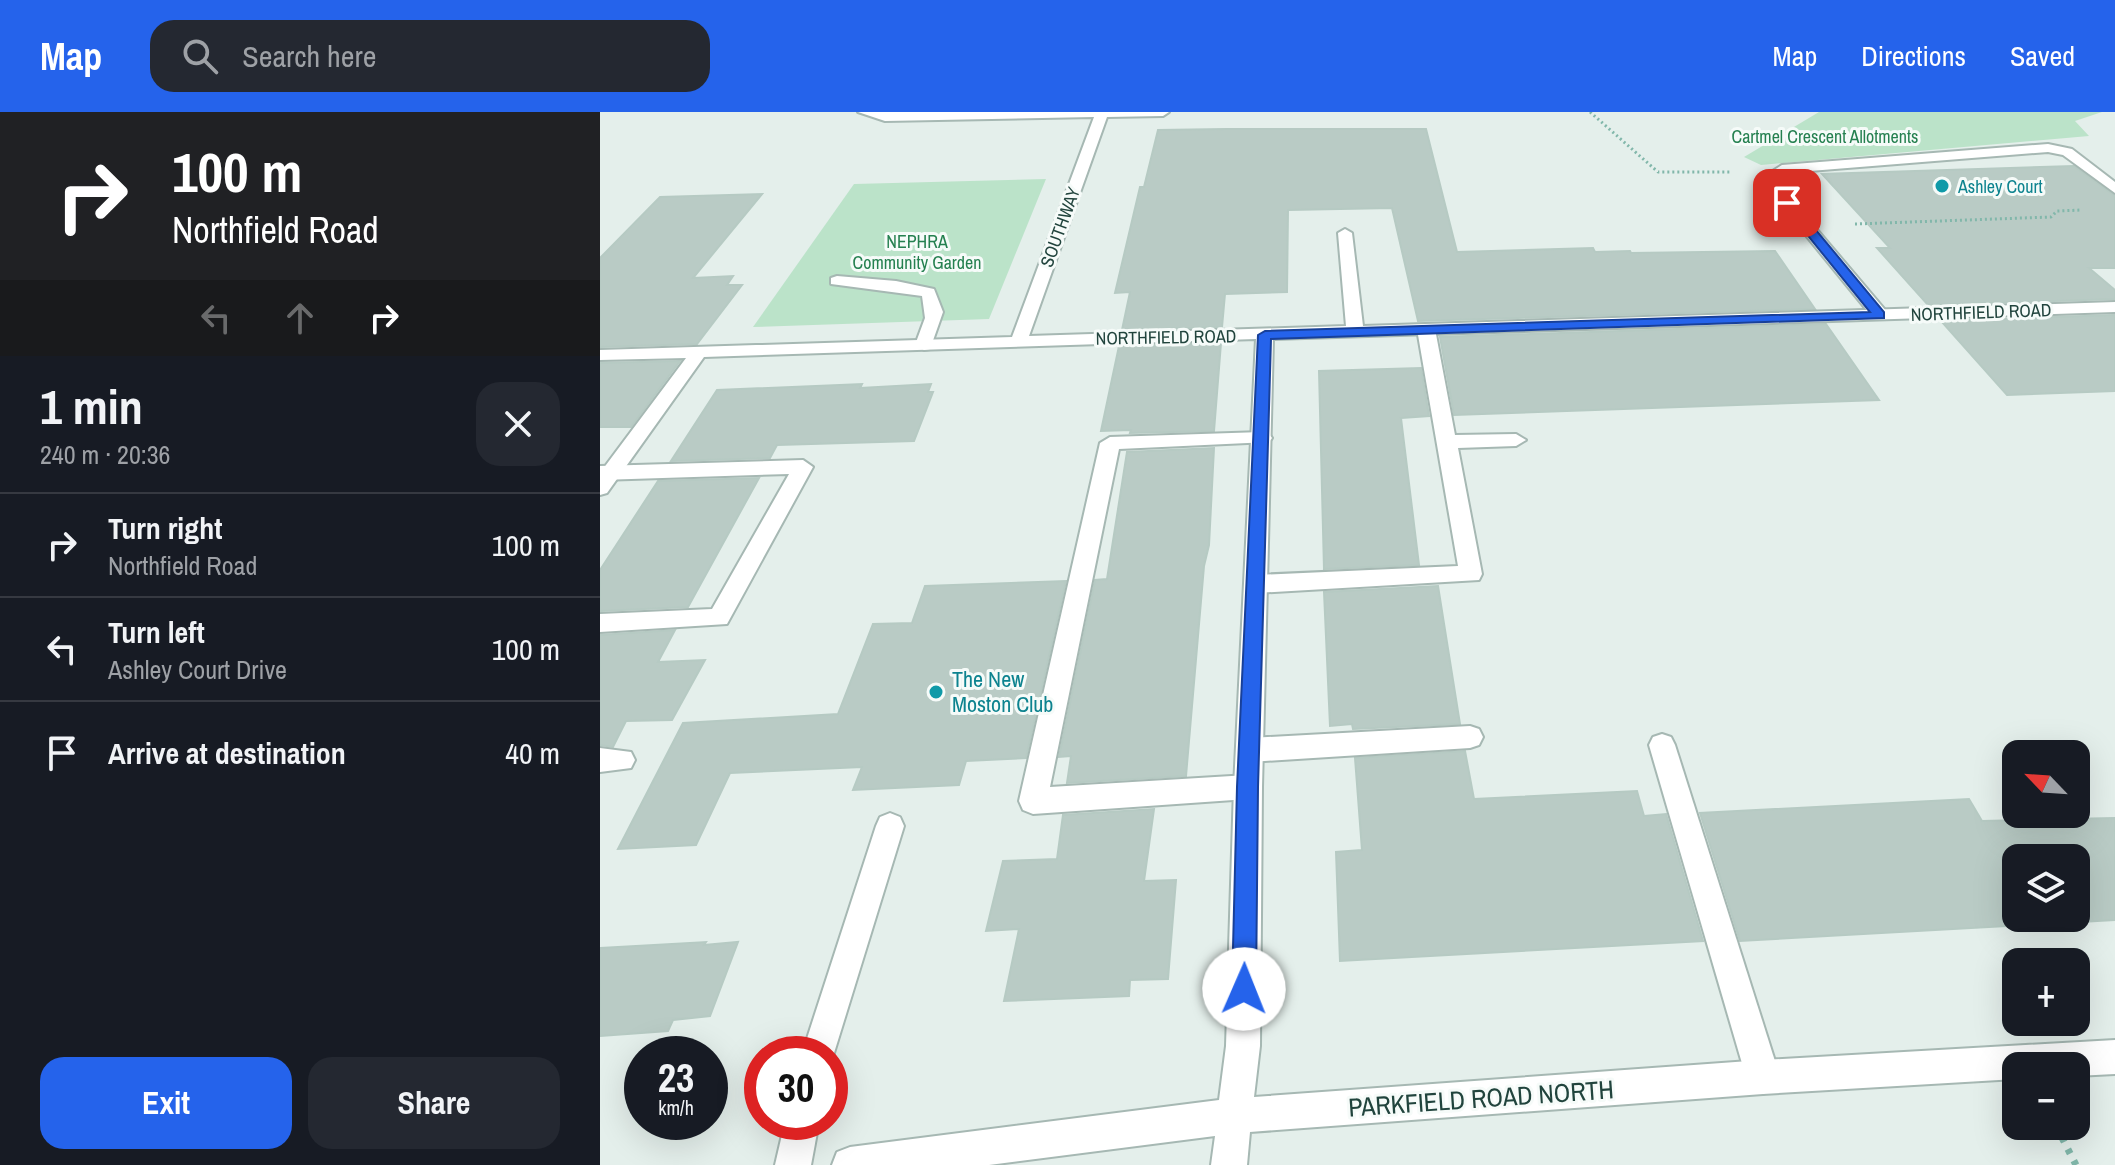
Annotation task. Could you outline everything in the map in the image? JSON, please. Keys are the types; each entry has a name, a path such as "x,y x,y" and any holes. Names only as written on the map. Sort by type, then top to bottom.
{"street":[{"path":"864,112 885,117 1163,112"},
{"name":"SOUTHWAY","path":"1019,340 1102,113"},
{"path":"1880,315 1767,179 1782,169 2048,148 2067,152 2115,189"},
{"path":"1345,233 1355,332"},
{"path":"837,281 928,292 937,307 935,321 924,345"},
{"name":"NORTHFIELD ROAD","path":"600,355 2115,307"},
{"path":"1256,584 1471,574 1426,329"},
{"path":"1229,1165 1243,1046 1248,787 1265,335"},
{"path":"604,478 699,352"},
{"path":"1248,787 1033,801 1110,443 1262,438"},
{"path":"1447,442 1516,440"},
{"path":"600,623 719,618 803,467 604,478"},
{"path":"1250,750 1470,737"},
{"path":"1662,745 1763,1077"},
{"path":"825,1036 890,826"},
{"name":"PARKFIELD ROAD NORTH","path":"850,1165 1233,1116 1763,1077 2115,1057"},
{"path":"793,1165 798,1140"}],"path":[{"path":"1590,112 1658,172 1732,172"},
{"path":"1841,224 2051,217 2057,211 2086,210"},
{"path":"2063,1140 2076,1165"}],"green space":[{"name":"Cartmel Crescent Allotments","path":"1819,112 2102,112 2075,121 2089,136 1761,165 1744,157"},
{"name":"NEPHRA Community Garden","path":"1046,179 989,319 753,327 854,184"}],"building":[{"path":"1426,129 1457,252 1593,248 1595,252 1631,253 1775,251 1815,309 1418,321 1392,208 1288,210 1287,292 1225,294 1222,327 1122,330 1130,292 1115,293 1140,187 1144,187 1158,130"},
{"path":"2074,166 2115,196 2115,268 2089,268 2115,290 2115,299 1928,305 1877,248 1890,248 1822,174"},
{"path":"762,194 693,278 733,276 727,285 742,285 697,344 600,347 600,258 660,197"},
{"path":"2115,315 2115,391 2007,395 1941,321"},
{"path":"1826,324 1879,400 1454,415 1440,337"},
{"path":"1221,343 1214,431 1101,431 1119,346"},
{"path":"680,361 631,427 600,427 600,363"},
{"path":"1421,368 1429,416 1401,418 1419,565 1324,569 1319,371"},
{"path":"862,384 860,388 931,384 928,392 933,392 914,441 777,445 770,458 671,461 717,390"},
{"path":"1214,448 1209,545 1204,566 1186,776 1067,783 1071,756 1059,757 1095,580 1107,579 1127,452"},
{"path":"759,478 688,607 600,611 600,570 658,481"},
{"name":"The New Moston Club","path":"1066,581 1026,758 966,761 959,785 853,790 862,767 730,773 696,845 618,849 683,723 838,714 873,624 912,623 925,586"},
{"path":"1438,586 1460,724 1353,729 1352,724 1330,726 1324,592"},
{"path":"675,630 658,662 705,660 672,720 626,721 613,747 600,745 600,635"},
{"path":"1465,751 1474,799 1637,791 1644,816 1666,814 1703,941 1340,961 1336,852 1362,850 1355,758"},
{"path":"1969,799 1982,821 2002,821 2002,828 2090,828 2090,819 2115,818 2115,920 2090,921 2090,844 2002,844 2002,926 1740,941 1700,813"},
{"path":"1154,809 1144,881 1176,880 1168,979 1130,980 1129,996 1004,1001 1019,929 986,931 1003,861 1057,859 1063,815"},
{"path":"706,942 704,945 738,942 710,1016 673,1020 668,1031 600,1036 600,948"}],"place":[{"name":"Ashley Court","path":"1942,186"},
{"name":"The New Moston Club","path":"936,692"}],"route":[{"path":"1244,989 1248,787 1265,335 1880,315 1787,203"}]}
